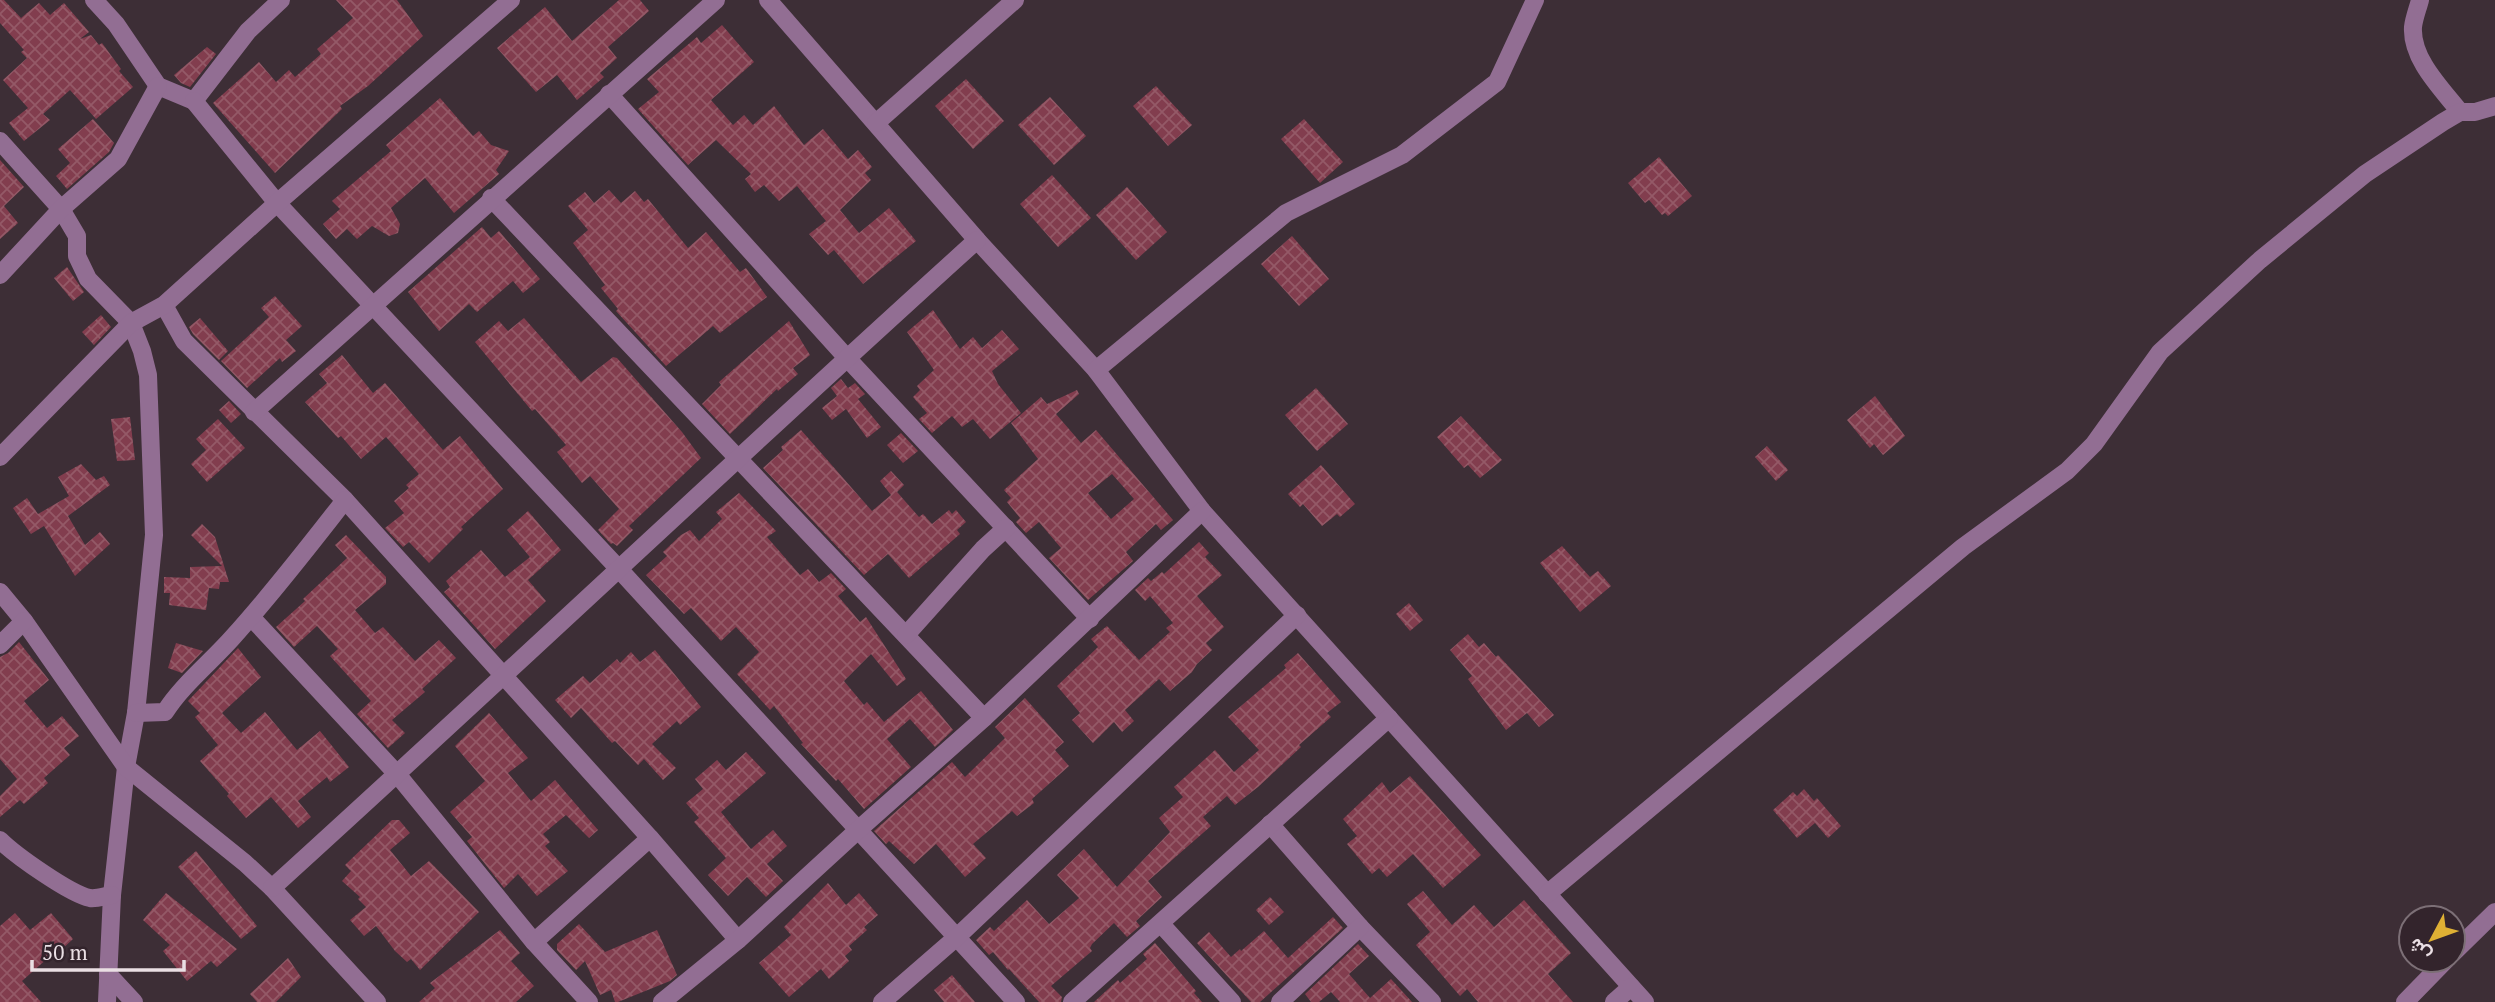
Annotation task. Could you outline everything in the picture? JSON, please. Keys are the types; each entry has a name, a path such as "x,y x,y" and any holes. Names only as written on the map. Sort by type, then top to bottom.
{"street":[{"path":"94,0 116,24 158,86 194,101 277,203 618,568 1016,1002"},
{"path":"194,101 248,31 281,0"},
{"path":"0,457 131,323 164,305 511,0"},
{"path":"254,412 716,0"},
{"path":"768,0 1096,370 1202,511 1645,1002"},
{"path":"876,123 1015,0"},
{"path":"1096,370 1286,213 1402,155 1497,82 1535,0"},
{"path":"2420,0 2413,28 2417,49 2426,68 2460,112"},
{"path":"0,275 61,209 118,159 158,86"},
{"path":"609,94 847,358 1090,619"},
{"path":"1546,894 1963,547 2067,471 2094,444 2160,352 2260,260 2365,174 2460,112 2475,112 2495,106"},
{"path":"0,141 61,209 76,236 77,256 88,279 131,323 148,375 154,535 136,713 126,767 112,895 107,1002"},
{"path":"491,198 984,718"},
{"path":"272,888 505,677 738,457 978,240"},
{"path":"164,305 184,341 345,499 650,838 738,940"},
{"path":"136,713 165,712 174,697 210,664 251,617 345,499"},
{"path":"662,1002 738,940 984,718 1202,511"},
{"path":"906,635 983,549 1006,528"},
{"path":"0,592 24,621 126,767 246,863 377,1002"},
{"path":"882,1002 958,936 1297,615"},
{"path":"251,617 397,774 534,942 589,1002"},
{"path":"0,645 24,621"},
{"path":"1072,1002 1389,718"},
{"path":"1270,824 1360,927 1432,1002"},
{"path":"534,942 650,838"},
{"path":"0,840 19,856 73,891 91,898 112,895"},
{"path":"2467,939 2495,912"},
{"path":"1161,924 1232,1002"},
{"path":"1280,1002 1360,927"},
{"path":"108,974 134,1002"},
{"path":"2405,1002 2432,974"},
{"path":"1614,1002 1631,987"}],"building":[{"path":"0,0 4,0 21,18 39,3 50,15 64,3 89,32 80,39 91,35 99,45 102,43 121,69 119,71 133,87 96,119 70,90 43,114 50,120 24,141 9,123 28,108 3,80 27,58 21,52 24,50 0,23"},
{"path":"336,0 397,0 423,36 368,86 340,106 342,109 275,173 213,103 259,62 276,82 289,70 295,77 321,54 317,49 353,18"},
{"path":"619,0 640,0 649,11 608,47 617,58 600,73 604,77 577,100 557,75 536,92 497,48 545,7 572,41"},
{"path":"722,25 754,62 711,100 733,125 744,115 753,125 774,106 804,145 823,129 848,159 858,150 872,167 865,173 871,180 840,210 859,233 889,208 916,241 863,284 834,250 828,255 809,234 826,221 797,186 779,201 764,185 755,192 745,179 751,174 716,140 688,165 638,109 659,92 647,79 697,37 701,43"},
{"path":"207,47 216,54 190,87 181,83 174,75"},
{"path":"966,79 1004,121 973,149 935,106"},
{"path":"1156,86 1192,125 1168,146 1133,106"},
{"path":"1050,97 1086,136 1054,165 1018,125"},
{"path":"440,98 473,136 479,131 491,145 509,151 496,170 499,174 454,213 425,178 391,208 400,224 398,233 389,236 372,226 357,239 347,229 336,239 323,224 340,209 332,201 391,151 386,145"},
{"path":"93,119 114,143 109,152 67,189 56,176 70,163 58,149"},
{"path":"1304,119 1343,162 1320,183 1281,139"},
{"path":"1659,157 1692,196 1668,216 1665,213 1662,215 1649,200 1645,203 1628,183"},
{"path":"0,160 24,187 4,206 18,223 0,239"},
{"path":"1052,175 1091,218 1058,247 1020,204"},
{"path":"1127,187 1167,232 1136,260 1096,215"},
{"path":"609,190 621,203 635,191 644,202 648,199 688,248 706,232 740,272 746,268 767,297 720,333 713,326 666,366 616,311 618,309 601,288 605,285 573,243 588,230 568,206 585,192 594,203"},
{"path":"482,227 491,238 499,231 540,279 523,293 513,281 477,312 469,304 439,331 408,292"},
{"path":"1292,236 1329,279 1299,306 1261,264"},
{"path":"67,267 84,292 73,301 54,278"},
{"path":"275,296 302,326 286,340 296,351 282,362 280,358 247,388 221,361 269,317 261,308"},
{"path":"933,310 960,349 973,337 982,348 1002,330 1019,349 992,371 998,384 1021,413 990,439 973,419 962,427 952,416 932,433 919,419 927,413 913,397 920,390 917,386 934,370 907,332"},
{"path":"101,315 111,327 94,345 82,332"},
{"path":"200,318 228,351 219,360 189,327"},
{"path":"524,318 581,382 613,357 617,358 682,432 701,458 629,526 633,530 617,546 611,544 598,530 619,509 590,476 582,483 557,452 566,445 535,409 532,411 475,342 499,321 508,331"},
{"path":"789,321 810,355 793,368 798,374 778,391 777,389 730,434 702,404 721,385 719,382"},
{"path":"342,355 373,393 385,383 443,450 460,436 503,489 461,527 463,529 429,563 409,542 403,547 385,528 404,513 394,501 409,488 406,485 419,474 386,437 361,459 305,402 327,383 319,374"},
{"path":"841,379 848,388 855,383 865,394 858,399 881,427 867,438 846,409 832,420 822,408 837,396 831,388"},
{"path":"1316,388 1348,424 1317,451 1285,415"},
{"path":"1077,390 1079,394 1056,414 1081,443 1096,430 1173,520 1161,530 1156,524 1126,552 1133,561 1088,600 1049,558 1061,548 1039,522 1026,533 1016,522 1020,518 1007,502 1011,498 1004,490 1038,459 1011,423 1041,397 1047,404","holes":["1112,474 1134,499 1111,519 1088,493"]},
{"path":"1875,396 1905,436 1883,455 1874,444 1870,448 1847,420"},
{"path":"229,401 241,414 231,423 219,410"},
{"path":"1461,416 1502,460 1480,478 1468,465 1464,468 1437,437"},
{"path":"130,417 135,460 117,461 111,419"},
{"path":"218,419 245,448 207,482 191,464 206,450 196,439"},
{"path":"801,430 872,511 891,495 880,481 891,471 904,485 897,492 919,517 923,514 932,524 949,510 952,514 956,510 966,522 957,530 960,534 909,578 888,554 864,575 763,468 783,450 781,447"},
{"path":"901,433 918,451 903,463 887,445"},
{"path":"1767,446 1788,470 1776,481 1755,457"},
{"path":"81,464 96,480 104,476 110,485 68,516 85,545 100,532 110,544 75,576 44,526 31,534 13,508 27,498 38,514 69,496 58,477"},
{"path":"1321,465 1355,504 1340,517 1337,514 1322,526 1303,504 1300,507 1288,494"},
{"path":"739,493 776,531 767,537 800,575 808,569 819,582 831,573 846,589 838,596 860,622 866,617 906,679 897,686 871,654 844,681 864,705 867,702 884,722 921,691 953,730 935,747 910,719 887,739 911,767 864,809 838,779 836,781 801,744 803,743 774,706 770,710 737,674 759,652 736,627 721,641 691,608 684,614 646,575 667,556 663,552 681,535 690,530 699,541 722,519 716,512"},
{"path":"528,511 561,550 528,580 546,601 495,649 444,592 450,587 446,581 481,550 505,577 530,557 507,530"},
{"path":"202,524 215,537 229,582 220,582 219,589 209,588 206,610 169,605 170,593 164,593 164,577 190,578 190,567 222,566 191,535"},
{"path":"346,535 386,577 386,584 355,610 375,633 383,627 415,661 439,640 456,658 422,689 425,692 392,720 405,733 388,748 357,714 371,701 330,656 338,649 317,626 294,647 276,627 347,558 335,545"},
{"path":"1199,542 1209,553 1205,557 1222,575 1197,596 1224,627 1206,643 1212,650 1170,691 1159,679 1125,710 1134,721 1122,732 1114,722 1093,743 1072,720 1080,713 1057,686 1098,647 1091,639 1107,626 1139,660 1170,632 1166,628 1173,623 1150,596 1145,601 1135,590 1148,578 1151,581 1162,572 1164,574"},
{"path":"1562,546 1590,577 1598,571 1611,586 1580,612 1540,563"},
{"path":"1409,603 1423,620 1410,631 1396,614"},
{"path":"1468,634 1479,647 1484,643 1496,657 1498,655 1554,715 1539,727 1527,713 1506,730 1468,679 1472,676 1450,650"},
{"path":"19,642 49,680 24,701 47,728 62,716 79,736 64,748 70,755 44,778 48,783 24,804 20,800 0,817 0,796 17,779 0,759 0,657"},
{"path":"176,643 203,651 182,673 168,668"},
{"path":"238,648 261,677 222,713 241,733 265,712 297,750 320,731 349,767 330,782 327,777 298,801 311,817 298,828 271,797 246,818 200,761 218,745 195,717 200,713 188,701"},
{"path":"655,650 701,707 680,725 677,721 652,744 676,768 663,780 644,759 638,765 615,741 612,743 581,708 571,718 555,700 583,676 590,683 617,659 620,663 631,652 640,662"},
{"path":"1298,653 1341,702 1327,713 1331,717 1258,787 1235,805 1227,796 1203,817 1211,826 1148,881 1162,897 1136,921 1140,926 1127,937 1114,923 1092,944 1092,951 1051,986 1062,997 1061,1002 1039,1002 993,952 989,955 976,940 990,927 994,931 1027,900 1049,924 1079,898 1057,875 1084,849 1117,887 1170,832 1159,818 1183,797 1174,787 1215,750 1234,772 1259,750 1228,717 1286,668 1284,665"},
{"path":"1025,698 1064,742 1055,750 1069,766 1032,799 1034,803 1017,816 1012,811 973,844 986,858 965,877 936,844 914,864 889,841 886,844 874,831 952,762 965,777 1005,738 995,727"},
{"path":"489,713 528,758 508,773 531,801 555,780 598,830 589,838 566,815 543,834 550,842 545,846 568,871 537,896 518,874 504,888 467,841 472,837 450,812 485,781 455,746"},
{"path":"746,752 766,773 721,812 751,849 773,830 787,846 767,864 783,881 766,897 747,877 728,896 708,875 726,858 694,822 699,818 686,803 703,789 695,779 717,760 726,770"},
{"path":"1410,776 1481,855 1443,888 1413,854 1387,877 1379,868 1372,874 1347,844 1357,836 1343,819 1382,782 1390,793"},
{"path":"1804,789 1814,801 1817,798 1841,826 1828,838 1815,823 1797,838 1773,810 1793,792 1797,796"},
{"path":"392,820 399,820 410,833 390,850 411,876 429,861 479,912 420,970 411,959 407,962 395,951 376,926 364,936 350,920 366,907 358,899 360,897 342,881 351,871 345,865"},
{"path":"196,851 257,926 241,939 178,867"},
{"path":"828,883 846,905 859,893 878,915 864,927 867,930 849,946 852,950 845,956 849,961 829,979 821,969 789,997 759,963 791,935 784,927"},
{"path":"1423,891 1452,925 1474,905 1494,927 1524,900 1571,953 1548,974 1573,1002 1478,1002 1467,989 1460,996 1416,945 1430,932 1407,904"},
{"path":"166,893 237,949 217,967 211,961 187,981 163,951 170,945 143,920"},
{"path":"1270,897 1284,912 1269,925 1256,910"},
{"path":"15,913 30,930 51,913 73,939 22,981 41,1002 0,1002 0,926"},
{"path":"1333,917 1343,928 1260,1002 1251,1002 1197,943 1209,932 1231,957 1264,931 1288,958"},
{"path":"579,924 605,952 657,930 677,975 670,981 618,1002 615,1002 611,990 600,995 585,961 576,970 557,950 557,944"},
{"path":"500,930 520,953 511,961 534,986 516,1002 419,1002 435,988 430,983"},
{"path":"1155,943 1196,991 1194,993 1202,1002 1094,1002 1147,959 1143,954"},
{"path":"1358,944 1369,956 1349,974 1370,998 1391,979 1412,1002 1340,1002 1331,992 1319,1002 1311,1002 1305,994"},
{"path":"288,958 301,977 276,1002 257,1002 250,994"},
{"path":"952,975 975,1002 944,1002 934,990"}]}
